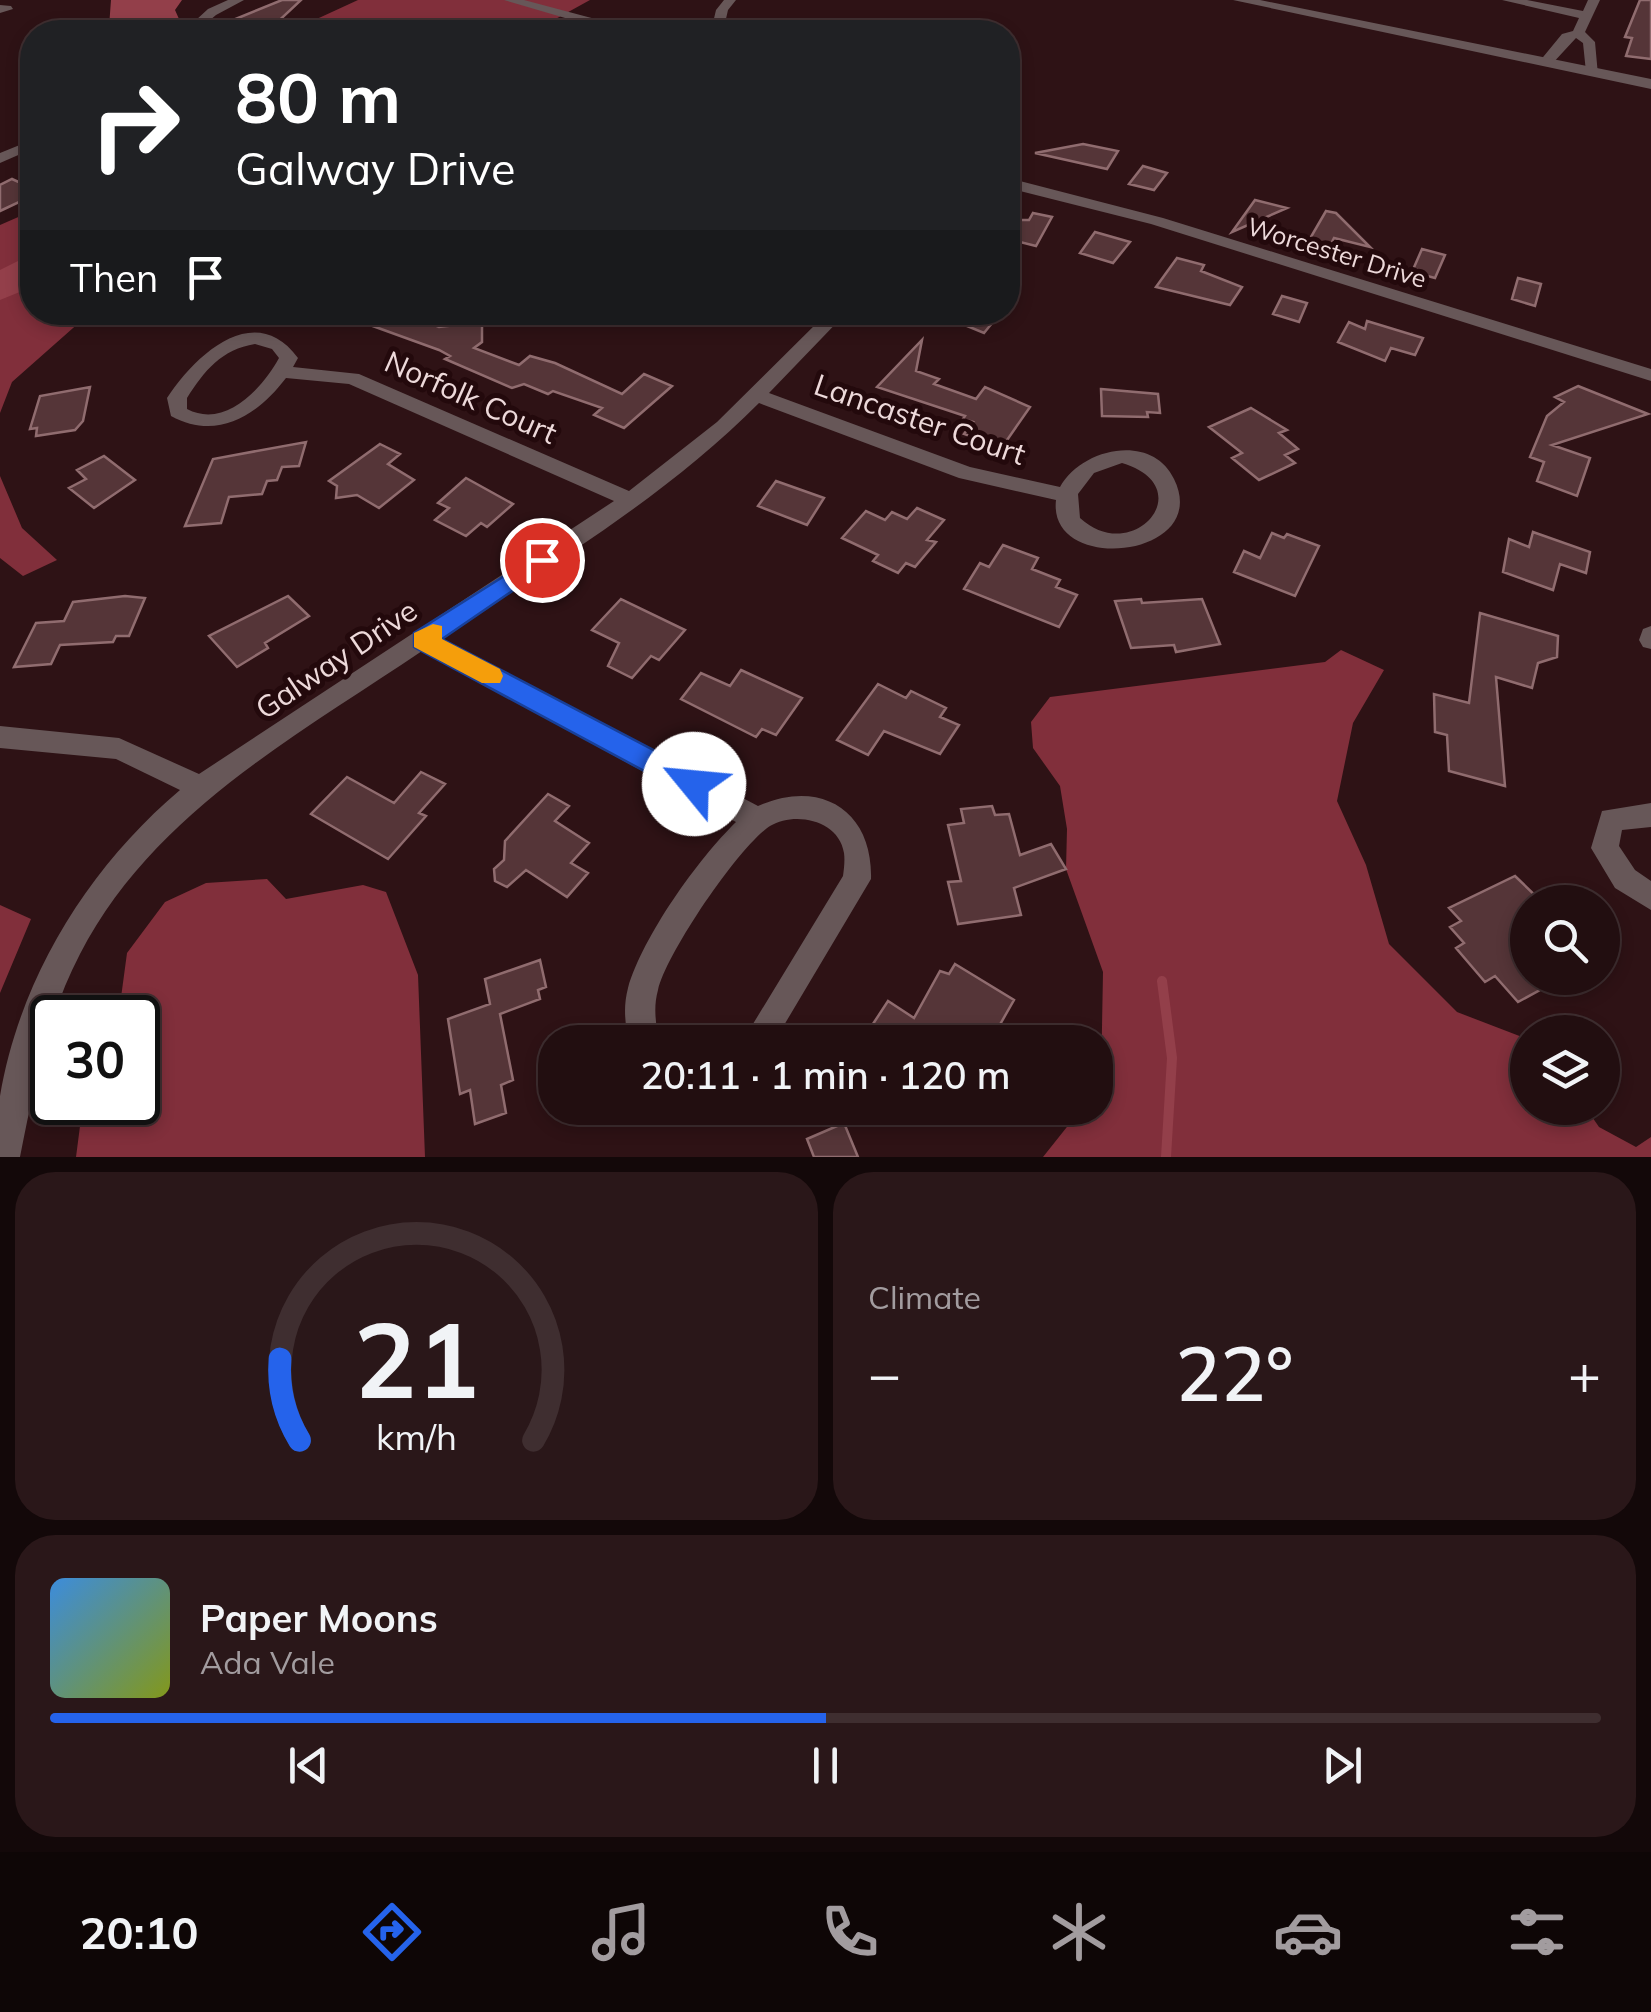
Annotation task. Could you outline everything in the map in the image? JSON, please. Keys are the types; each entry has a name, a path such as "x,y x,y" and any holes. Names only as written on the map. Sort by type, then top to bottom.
{"street":[{"path":"203,20 238,0"},
{"path":"510,0 584,20"},
{"path":"1240,0 1651,84"},
{"path":"1508,0 1585,15"},
{"path":"1578,33 1594,0"},
{"path":"1546,62 1566,37 1578,33"},
{"path":"1578,33 1589,42 1593,72"},
{"name":"Worcester Drive","path":"1020,186 1158,220 1336,280 1651,375"},
{"name":"Galway Drive","path":"4,1157 16,1091 46,988 88,910 146,838 201,788 631,500 693,454 826,325"},
{"path":"249,340 274,343 288,355 282,372 254,403 233,416 195,420 176,409 177,398 202,362 226,345 249,340"},
{"name":"Norfolk Court","path":"282,372 352,378 631,500"},
{"name":"Lancaster Court","path":"757,395 966,473 1066,495"},
{"path":"1122,456 1155,467 1170,484 1172,497 1153,532 1142,540 1120,543 1079,531 1065,514 1066,495 1088,464 1122,456"},
{"path":"422,640 756,819"},
{"path":"0,737 119,749 201,788"},
{"path":"640,1025 636,1010 645,977 756,819 777,808 828,813 848,829 860,855 849,893 767,1025"},
{"path":"1651,815 1611,819 1606,848 1625,879 1651,897"}],"shaded area":[{"path":"111,0 182,0 175,10 178,20 110,20"},
{"path":"358,0 590,0 554,20 315,20"},
{"path":"20,216 20,325 76,325 12,382 0,413 0,225"},
{"path":"20,260 20,292 0,300 0,270"},
{"path":"0,476 22,528 57,560 23,576 0,558"},
{"path":"1341,650 1384,670 1353,723 1337,801 1366,865 1389,944 1457,1012 1510,1032 1510,1125 1598,1125 1636,1147 1651,1137 1651,1157 1043,1157 1068,1125 1113,1125 1113,1025 1102,1025 1103,972 1066,869 1067,829 1060,786 1033,748 1031,722 1050,697 1325,662"},
{"path":"267,879 286,899 363,885 386,892 418,975 425,1157 76,1157 80,1125 160,1125 160,995 121,995 127,953 165,902 206,883"},
{"path":"0,905 31,919 0,993"}],"building":[{"path":"282,0 301,0 280,20 233,20"},
{"path":"1640,0 1651,0 1651,59 1626,56 1632,38 1625,37"},
{"path":"1083,144 1118,151 1107,169 1035,153"},
{"path":"1143,166 1167,173 1154,190 1129,184"},
{"path":"12,179 20,183 20,202 0,211 0,185"},
{"path":"1255,200 1287,208 1232,232"},
{"path":"1326,211 1336,213 1370,247 1334,238 1329,248 1308,242"},
{"path":"1033,213 1052,217 1036,246 1020,242 1020,220 1029,220"},
{"path":"1095,232 1130,242 1113,263 1080,253"},
{"path":"1422,249 1445,255 1435,278 1412,272"},
{"path":"1177,258 1204,265 1201,271 1242,287 1230,305 1156,287"},
{"path":"1518,278 1541,284 1535,306 1512,299"},
{"path":"1282,296 1307,303 1299,322 1273,314"},
{"path":"1367,321 1423,338 1415,355 1391,348 1385,361 1338,342 1349,322 1365,329"},
{"path":"370,325 482,325 482,342 474,348 519,365 530,356 555,363 622,394 644,374 672,386 624,428 594,415 602,408 524,384 512,388 445,359 450,356"},
{"path":"965,325 990,325 984,333"},
{"path":"922,340 916,371 939,379 934,384 976,399 985,387 1030,407 1005,443 964,434 973,422 963,419 965,416 877,387"},
{"path":"1578,386 1648,414 1552,445 1590,458 1577,496 1537,481 1544,462 1530,457 1547,416 1564,402 1555,397"},
{"path":"90,387 83,421 75,430 36,436 37,428 30,429 40,396"},
{"path":"1101,389 1158,394 1160,413 1147,412 1148,417 1102,416"},
{"path":"1251,408 1287,430 1279,433 1298,449 1285,455 1295,463 1259,480 1232,458 1242,453 1209,427"},
{"path":"306,442 299,466 282,467 277,480 267,481 262,494 229,497 221,523 185,526 213,459"},
{"path":"380,444 400,454 388,464 414,480 379,508 357,495 336,498 337,486 329,481"},
{"path":"104,456 135,480 94,508 69,488 86,479 77,470"},
{"path":"466,478 513,504 487,527 481,523 466,536 435,520 449,508 438,503"},
{"path":"776,481 824,498 807,525 758,506"},
{"path":"917,508 944,520 927,540 936,542 915,567 906,563 898,573 873,561 878,555 842,538 866,511 885,520 892,512 907,519"},
{"path":"1533,532 1590,552 1586,573 1560,564 1553,590 1503,572 1509,539 1529,547"},
{"path":"1272,533 1284,538 1287,534 1319,546 1295,596 1234,572 1244,551 1260,558"},
{"path":"1003,545 1038,558 1032,569 1060,580 1056,587 1077,595 1059,627 964,589 980,563 989,567"},
{"path":"125,596 145,598 129,636 116,636 113,642 60,645 51,664 14,667 36,623 64,621 73,602"},
{"path":"288,596 309,616 265,643 268,648 237,667 209,636"},
{"path":"621,599 685,630 659,660 651,656 632,678 608,666 619,643 592,630"},
{"path":"1141,599 1142,603 1202,599 1220,644 1176,652 1174,645 1131,648 1115,601"},
{"path":"1480,613 1558,636 1557,657 1538,663 1532,688 1496,677 1505,786 1449,771 1447,735 1435,732 1434,694 1469,703"},
{"path":"741,670 802,698 776,735 762,729 756,737 681,699 701,673 730,686"},
{"path":"878,684 906,698 911,691 946,708 940,717 959,725 940,754 884,731 868,755 837,740"},
{"path":"421,772 445,784 419,813 426,816 388,859 311,814 347,777 394,803"},
{"path":"548,794 569,806 555,821 589,843 571,863 588,873 567,897 526,870 507,887 495,881 494,869 504,860 505,841"},
{"path":"992,806 995,815 1009,814 1020,855 1051,844 1066,869 1014,888 1021,915 958,924 948,882 961,881 948,825 964,823 961,809"},
{"path":"1515,876 1524,885 1510,885 1510,993 1495,976 1485,982 1456,948 1464,943 1450,927 1461,921 1449,908"},
{"path":"540,960 546,987 538,990 540,999 500,1014 513,1080 501,1085 506,1113 475,1124 470,1090 460,1094 448,1019 490,1004 485,979"},
{"path":"955,964 1014,1000 1000,1025 872,1025 888,1001 914,1018 940,971 949,974"},
{"path":"1512,995 1531,995 1518,1002"},
{"path":"845,1125 858,1157 814,1157 807,1139"}],"waterway":[{"path":"1162,981 1172,1058 1166,1157"}],"slow traffic":[{"path":"433,633 422,640 491,676"}],"route":[{"path":"542,560 422,640 694,784"}]}
